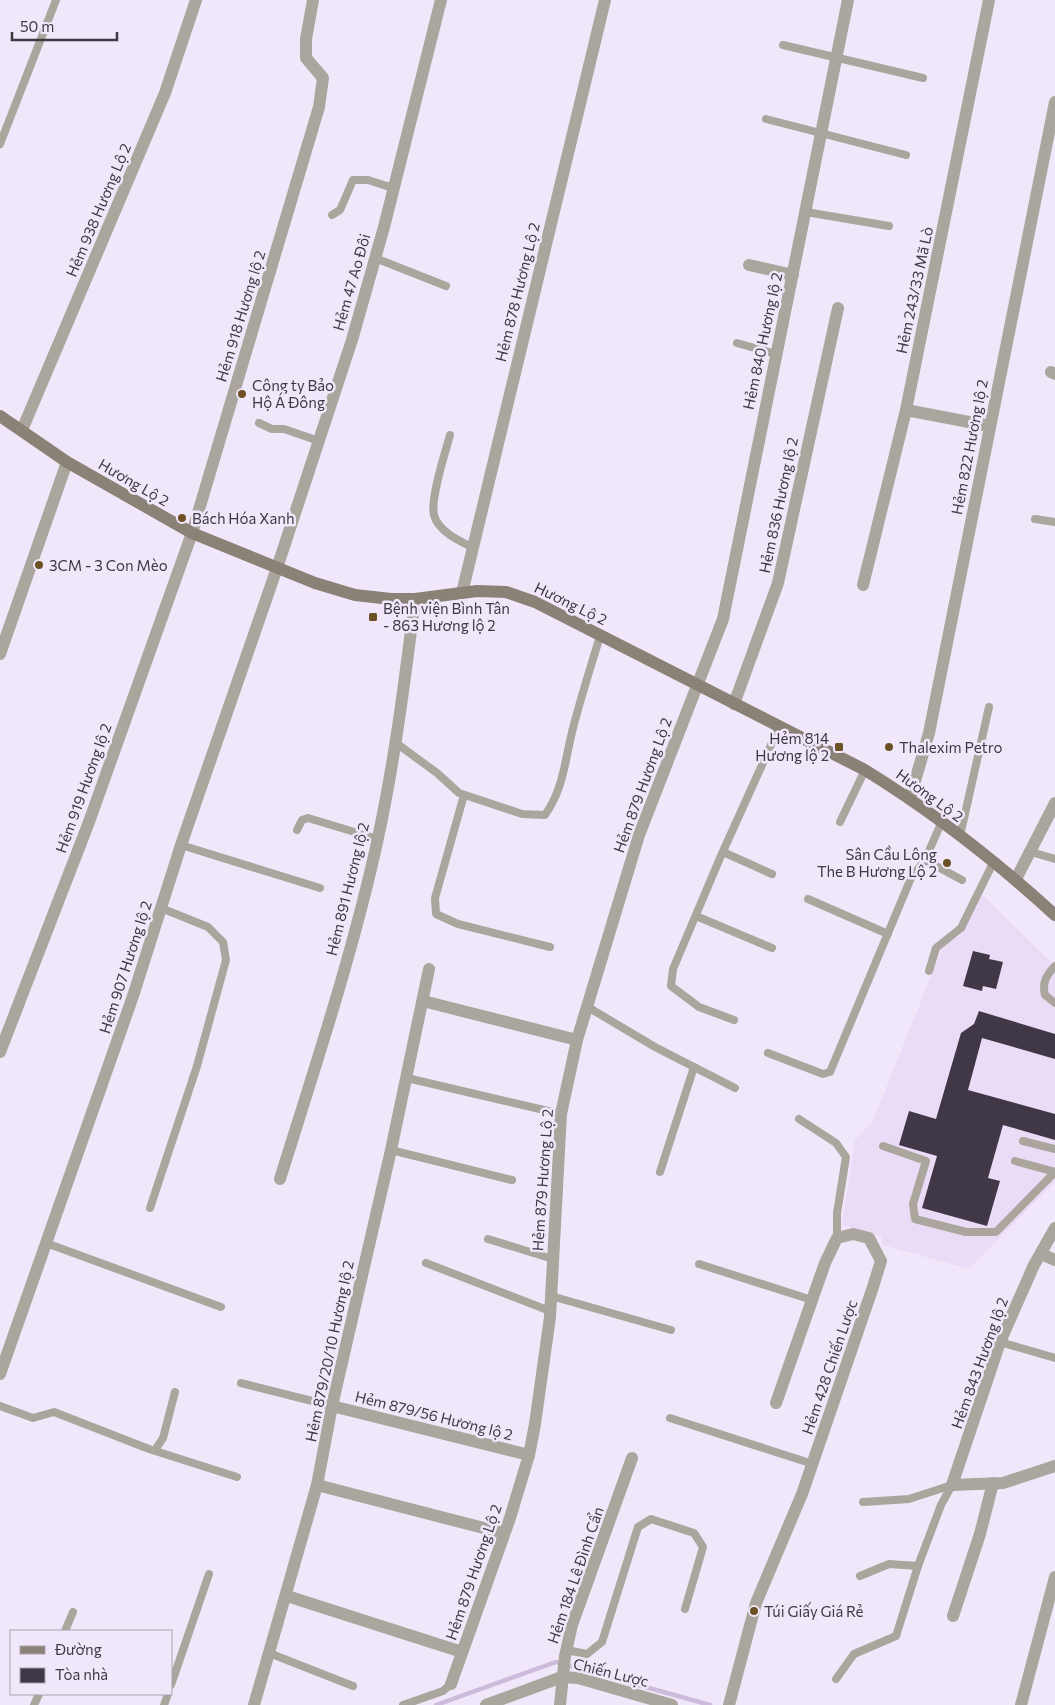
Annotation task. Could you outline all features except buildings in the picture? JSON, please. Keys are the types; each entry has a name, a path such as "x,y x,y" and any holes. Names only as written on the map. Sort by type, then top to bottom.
{"main road":[{"name":"Hương Lộ 2","path":"0,416 66,462 192,534 277,568 355,595 415,599 477,591 513,594 535,602 698,686 780,725 865,770 910,798 942,821 1016,879"},
{"path":"1016,879 1055,915"}],"street":[{"name":"Hẻm 938 Hương Lộ 2","path":"22,430 165,93 196,0"},
{"name":"Hẻm 918 Hương lộ 2","path":"192,534 319,107 323,78 306,58 306,39 313,0"},
{"name":"Hẻm 47 Ao Đôi","path":"277,568 352,340 441,0"},
{"name":"Hẻm 878 Hương Lộ 2","path":"462,593 606,0"},
{"name":"Hẻm 840 Hương lộ 2","path":"698,686 723,619 848,0"},
{"name":"Hẻm 243/33 Mã Lò","path":"863,585 906,410 989,0"},
{"name":"Hẻm 822 Hương lộ 2","path":"910,798 929,734 1055,102"},
{"path":"749,265 793,274"},
{"name":"Hẻm 836 Hương lộ 2","path":"734,704 778,583 838,308"},
{"path":"906,410 990,426"},
{"path":"0,654 66,462"},
{"name":"Hẻm 919 Hương lộ 2","path":"0,1052 89,822 192,534"},
{"name":"Hẻm 907 Hương lộ 2","path":"0,1374 133,996 181,846 277,568"},
{"name":"Hẻm 891 Hương lộ 2","path":"280,1179 334,1004 378,839 396,743 415,599"},
{"name":"Hẻm 879 Hương Lộ 2","path":"451,1684 529,1455 550,1311 561,1114 577,1040 639,835 677,733 698,686"},
{"path":"1016,879 1055,803"},
{"name":"Hẻm 879/20/10 Hương lộ 2","path":"254,1705 287,1596 317,1485 332,1406 407,1078 429,969"},
{"path":"423,1000 577,1040"},
{"name":"Hẻm 843 Hương lộ 2","path":"952,1485 1000,1342 1055,1228"},
{"name":"Hẻm 428 Chiến Lược","path":"729,1705 756,1603 813,1464 881,1261 869,1238 853,1234 837,1238"},
{"path":"776,1403 825,1263 837,1238"},
{"path":"1041,1254 1055,1260"},
{"name":"Hẻm 879/56 Hương lộ 2","path":"332,1406 529,1455"},
{"name":"Hẻm 184 Lê Đình Cẩn","path":"560,1705 565,1653 572,1625 632,1458"},
{"path":"952,1485 1003,1483 1055,1466"},
{"path":"953,1616 980,1534 993,1483"},
{"path":"317,1485 503,1533"},
{"path":"1021,1705 1055,1577"},
{"path":"287,1596 462,1652"},
{"name":"Chiến Lược","path":"486,1705 563,1674 672,1705"}],"lane":[{"path":"0,144 56,0"},
{"path":"783,45 923,78"},
{"path":"766,118 906,155"},
{"path":"332,215 340,210 353,180 368,180 393,188"},
{"path":"806,212 889,226"},
{"path":"375,258 446,286"},
{"path":"737,343 776,354"},
{"path":"260,423 272,429 284,429 319,441"},
{"path":"450,435 433,504 434,517 455,539 472,547"},
{"path":"1035,519 1055,522"},
{"path":"396,743 464,795 522,814 545,815 555,799 566,767 572,730 600,636"},
{"path":"960,836 989,706"},
{"path":"734,1020 699,1007 671,986 673,969 780,725"},
{"path":"840,822 865,770"},
{"path":"464,795 435,898 436,914 458,924 550,947"},
{"path":"297,830 302,820 308,818 378,839"},
{"path":"768,1053 822,1074 830,1072 911,878 925,860 942,821"},
{"path":"181,846 320,888"},
{"path":"723,852 772,874"},
{"path":"1030,852 1055,859"},
{"path":"925,860 962,880"},
{"path":"929,971 936,948 961,928 994,861"},
{"path":"808,899 888,934"},
{"path":"150,1208 197,1066 226,960 223,942 208,927 161,908"},
{"path":"696,916 772,948"},
{"path":"1055,966 1047,975 1042,985 1044,995 1055,1003"},
{"path":"586,1006 655,1047 736,1088"},
{"path":"660,1172 694,1067"},
{"path":"407,1078 561,1114"},
{"path":"799,1119 836,1143 846,1157 837,1213 837,1238"},
{"path":"1024,1141 1055,1149"},
{"path":"883,1146 926,1161 913,1204 915,1219 966,1232 996,1232 1055,1172 1015,1161"},
{"path":"391,1150 512,1180"},
{"path":"488,1239 553,1259"},
{"path":"46,1243 221,1307"},
{"path":"426,1263 550,1311"},
{"path":"699,1264 812,1300"},
{"path":"551,1296 671,1330"},
{"path":"1000,1342 1055,1358"},
{"path":"240,1383 332,1406"},
{"path":"155,1450 163,1438 175,1392"},
{"path":"0,1406 33,1418 54,1412 155,1450 237,1477"},
{"path":"670,1418 813,1464"},
{"path":"862,1502 909,1499 952,1485"},
{"path":"836,1679 854,1654 896,1636 918,1566 941,1505 952,1485"},
{"path":"565,1653 587,1654 602,1642 638,1527 651,1520 694,1533 703,1547 685,1609"},
{"path":"860,1576 889,1564 918,1566"},
{"path":"172,1682 210,1574"},
{"path":"65,1630 73,1612"},
{"path":"269,1654 353,1686"},
{"path":"404,1705 442,1691 451,1684"}],"shaded area":[{"path":"983,895 1055,966 1055,1182 969,1269 883,1245 881,1237 842,1225 855,1140 873,1121 943,946 961,935"}],"waterway":[{"path":"436,1705 556,1662 710,1705"}],"place":[{"name":"Công ty Bảo Hộ Á Đông","path":"242,394"},
{"name":"Bách Hóa Xanh","path":"182,518"},
{"name":"3CM - 3 Con Mèo","path":"39,565"},
{"name":"Bệnh viện Bình Tân - 863 Hương lộ 2","path":"373,617"},
{"name":"Hẻm 814 Hương lộ 2","path":"839,747"},
{"name":"Thalexim Petro","path":"889,747"},
{"name":"Sân Cầu Lông The B Hương Lộ 2","path":"947,863"},
{"name":"Túi Giấy Giá Rẻ","path":"754,1611"}]}
